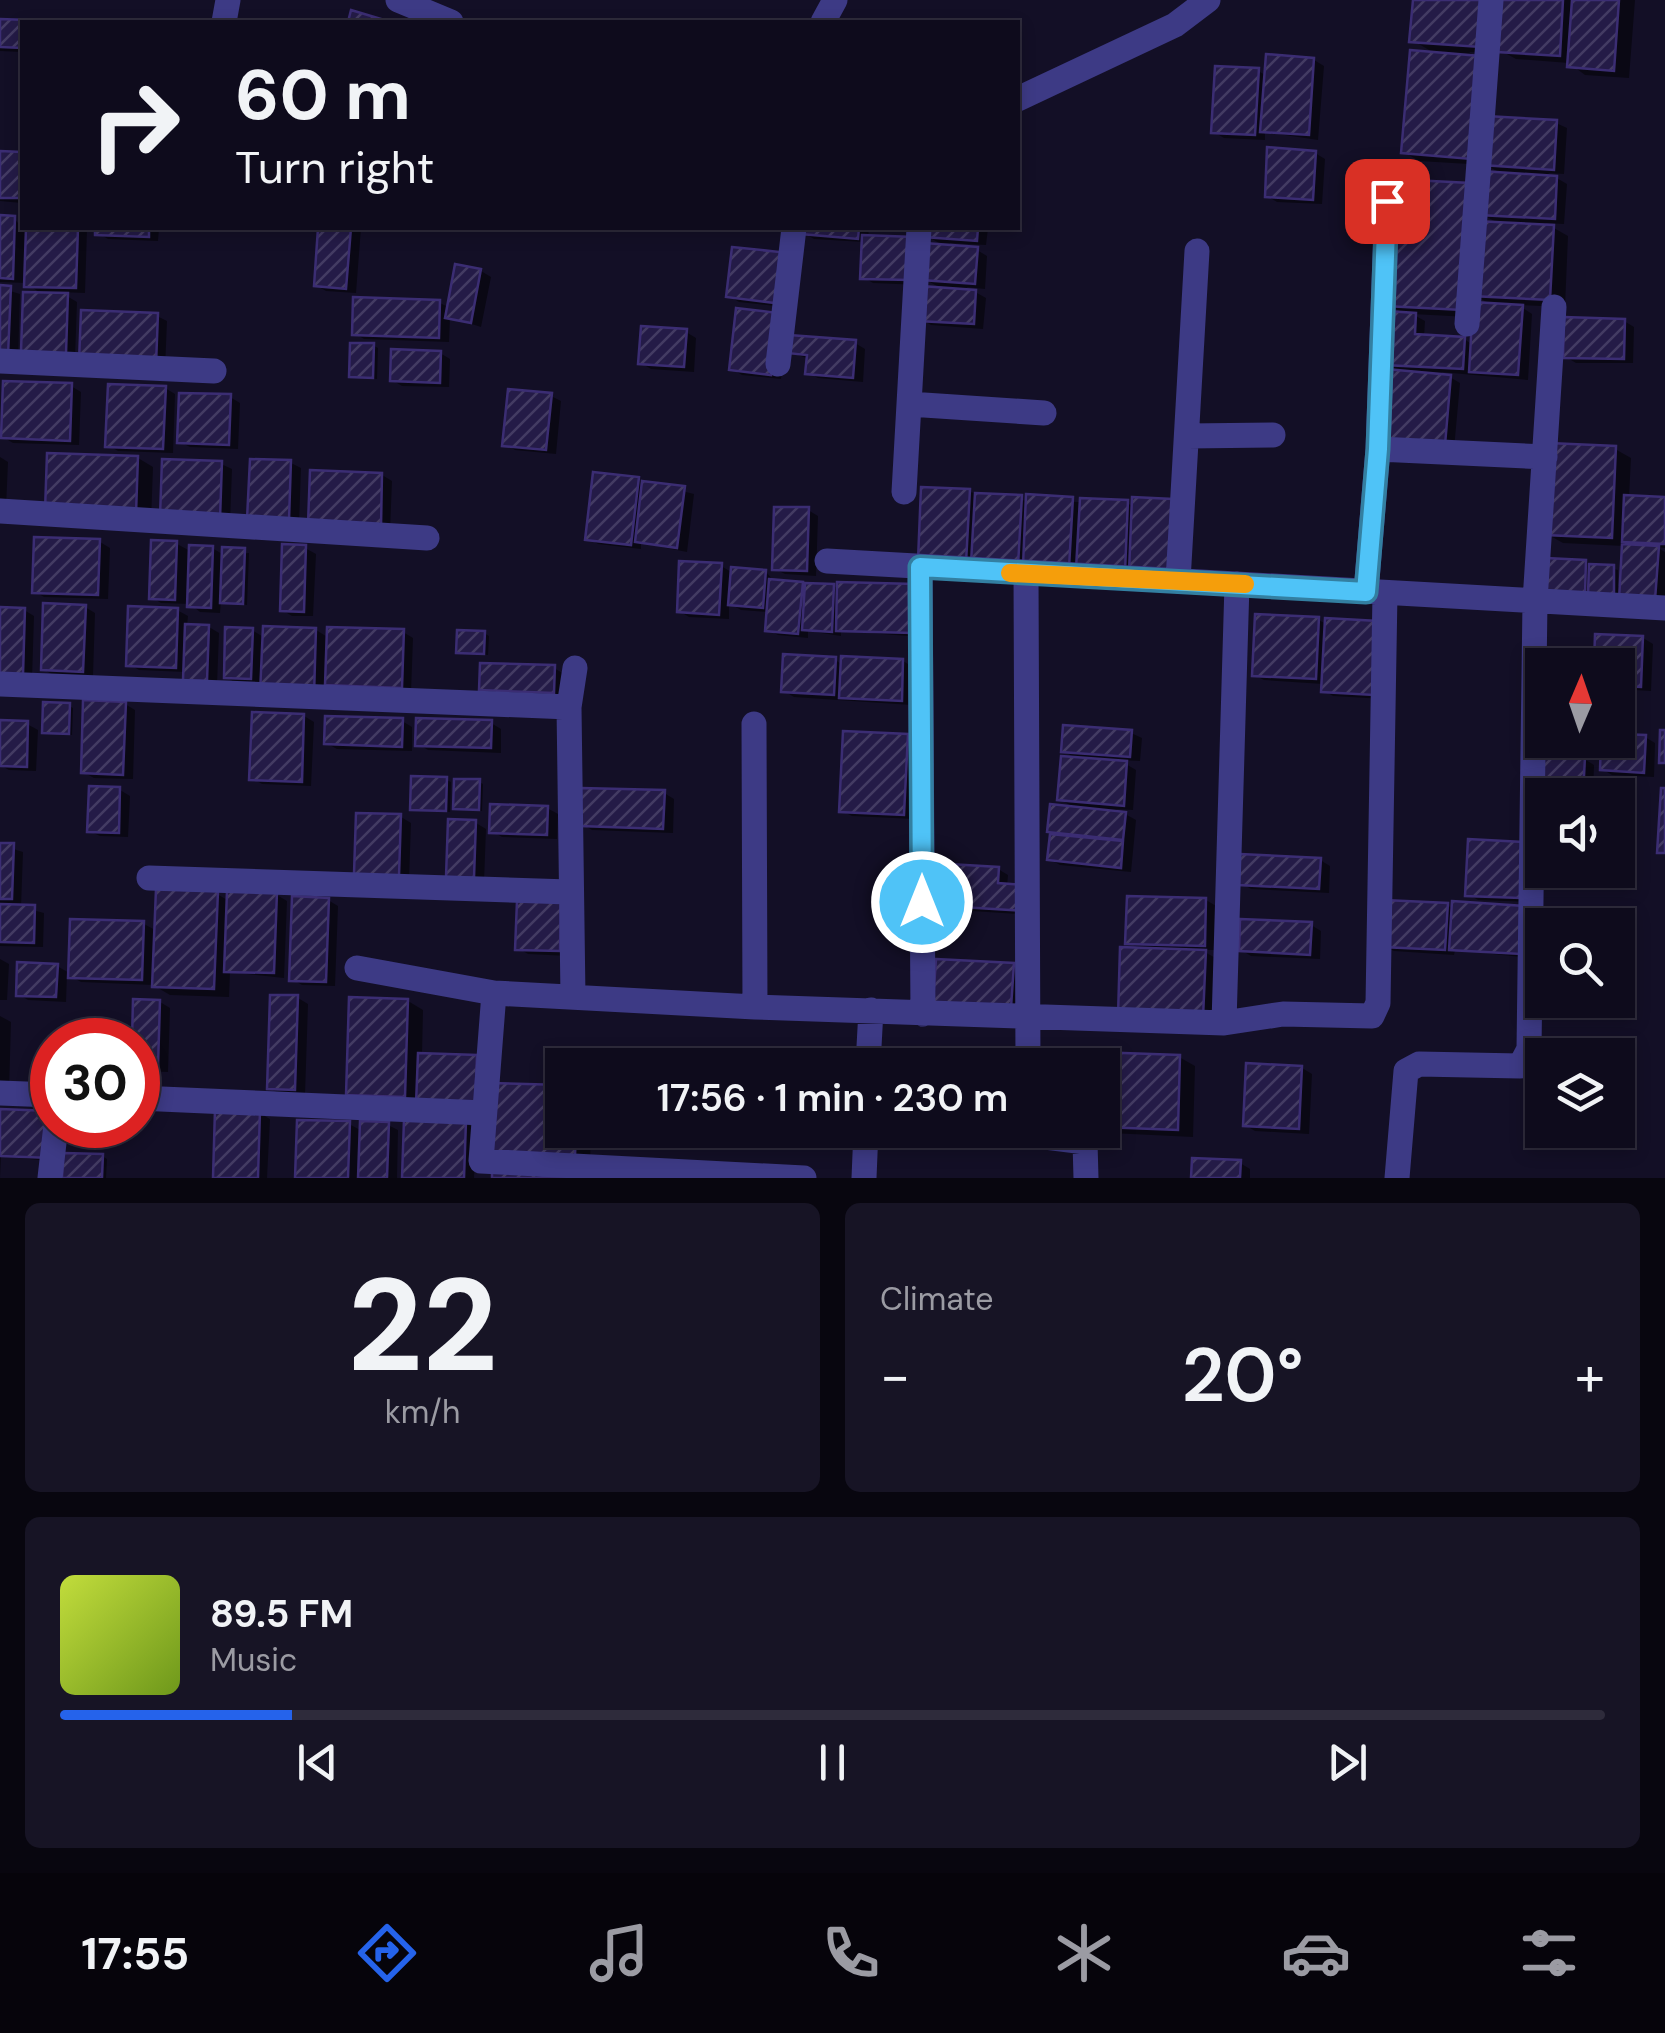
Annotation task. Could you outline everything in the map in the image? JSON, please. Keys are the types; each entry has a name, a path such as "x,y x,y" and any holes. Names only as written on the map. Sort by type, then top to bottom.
{"street":[{"path":"398,0 447,20"},
{"path":"1020,98 1174,25 1208,0"},
{"path":"1467,324 1491,0"},
{"path":"357,968 494,992 755,1008 1224,1023 1284,1014 1364,1017 1376,1013 1376,592 1387,201"},
{"path":"778,364 794,230"},
{"path":"904,492 919,230"},
{"path":"1178,581 1198,251"},
{"path":"1397,1178 1406,1071 1419,1064 1520,1066 1529,1049 1535,601 1554,308"},
{"path":"0,361 214,371"},
{"path":"909,404 1044,412"},
{"path":"1188,436 1274,435"},
{"path":"1378,449 1545,457"},
{"path":"0,510 427,538"},
{"path":"828,560 1665,608"},
{"path":"920,567 923,1014"},
{"path":"1026,574 1028,1048"},
{"path":"1224,1023 1237,584"},
{"path":"573,997 569,707 575,668"},
{"path":"0,684 569,707"},
{"path":"754,724 755,1008"},
{"path":"150,878 569,892"},
{"path":"494,992 481,1161 577,1172 804,1178"},
{"path":"869,1048 871,1010"},
{"path":"0,1092 30,1094"},
{"path":"160,1099 484,1113"},
{"path":"50,1178 53,1148"},
{"path":"864,1178 865,1148"},
{"path":"1086,1148 1086,1178"}],"building":[{"path":"1413,0 1484,0 1480,47 1409,42"},
{"path":"1501,0 1563,0 1560,56 1497,52"},
{"path":"1572,0 1619,0 1614,71 1567,67"},
{"path":"351,10 384,20 348,20"},
{"path":"0,19 29,20 20,20 20,48 0,47"},
{"path":"1410,50 1480,56 1471,159 1401,153"},
{"path":"1266,54 1314,58 1309,135 1260,132"},
{"path":"1215,66 1259,68 1255,135 1211,133"},
{"path":"1486,116 1557,120 1554,170 1482,165"},
{"path":"1267,147 1316,151 1313,200 1265,197"},
{"path":"0,151 20,152 20,198 0,198"},
{"path":"1481,171 1557,176 1555,219 1479,215"},
{"path":"1392,179 1470,183 1462,310 1385,306"},
{"path":"0,215 15,216 13,279 0,278"},
{"path":"1475,221 1554,225 1550,300 1472,296"},
{"path":"26,230 78,230 76,288 24,287"},
{"path":"95,230 149,230 149,237 95,235"},
{"path":"318,230 351,230 346,289 314,286"},
{"path":"801,230 859,230 858,239 801,234"},
{"path":"925,230 978,230 977,241 924,237"},
{"path":"862,235 914,237 911,280 860,279"},
{"path":"924,243 978,247 975,284 922,280"},
{"path":"732,247 780,252 775,303 726,297"},
{"path":"455,264 481,269 471,323 445,318"},
{"path":"0,285 11,286 8,356 0,356"},
{"path":"921,286 976,290 974,324 918,321"},
{"path":"23,292 68,293 66,354 21,352"},
{"path":"353,297 440,300 439,338 352,335"},
{"path":"1473,302 1523,305 1518,375 1469,372"},
{"path":"736,308 778,313 771,375 729,370"},
{"path":"81,310 158,313 156,365 79,362"},
{"path":"1387,311 1416,313 1415,334 1465,337 1463,369 1384,365"},
{"path":"1564,317 1625,319 1624,359 1563,358"},
{"path":"641,326 687,329 684,367 638,364"},
{"path":"789,335 856,340 853,378 805,374 807,355 787,353"},
{"path":"350,343 374,343 373,378 349,377"},
{"path":"391,349 441,351 440,383 390,381"},
{"path":"1386,369 1451,375 1445,445 1380,439"},
{"path":"3,381 72,383 70,441 1,438"},
{"path":"108,384 166,386 163,449 105,447"},
{"path":"508,389 552,393 546,450 502,446"},
{"path":"179,393 231,394 229,445 177,443"},
{"path":"1549,443 1616,446 1612,538 1545,535"},
{"path":"47,453 138,456 136,514 45,511"},
{"path":"162,459 222,461 220,519 160,517"},
{"path":"250,459 291,460 289,520 247,519"},
{"path":"310,470 382,473 381,527 308,524"},
{"path":"593,472 639,477 631,545 585,540"},
{"path":"642,481 685,486 677,548 635,542"},
{"path":"921,487 970,489 966,563 918,560"},
{"path":"975,493 1022,495 1018,566 971,563"},
{"path":"1026,494 1073,497 1069,568 1023,566"},
{"path":"1624,495 1665,497 1665,544 1622,542"},
{"path":"1132,497 1173,499 1169,574 1129,572"},
{"path":"1080,498 1128,500 1125,572 1076,569"},
{"path":"774,507 809,507 807,571 772,570"},
{"path":"34,537 100,539 98,595 32,593"},
{"path":"151,540 177,541 175,600 149,599"},
{"path":"282,544 306,545 304,612 280,611"},
{"path":"1622,544 1659,546 1655,600 1619,600"},
{"path":"189,545 213,546 211,608 187,607"},
{"path":"222,547 245,548 243,604 220,603"},
{"path":"1546,558 1586,560 1585,595 1544,593"},
{"path":"679,561 722,563 719,615 677,612"},
{"path":"1589,564 1614,565 1614,596 1588,595"},
{"path":"731,567 766,570 763,608 728,605"},
{"path":"769,579 803,582 798,634 765,631"},
{"path":"837,582 915,584 913,633 836,631"},
{"path":"805,583 834,584 832,632 802,630"},
{"path":"43,603 86,605 83,672 41,670"},
{"path":"128,606 178,608 176,668 126,666"},
{"path":"0,607 25,608 23,675 0,674"},
{"path":"1255,614 1319,617 1316,679 1252,676"},
{"path":"1325,618 1378,621 1374,695 1321,692"},
{"path":"185,624 209,625 207,681 183,680"},
{"path":"263,626 316,628 314,696 260,694"},
{"path":"225,627 253,628 251,679 224,678"},
{"path":"327,627 404,629 402,688 325,685"},
{"path":"457,630 485,631 484,654 456,653"},
{"path":"1595,634 1643,636 1641,687 1635,687 1635,648 1595,648"},
{"path":"783,654 836,657 834,695 781,692"},
{"path":"841,656 903,659 902,701 839,698"},
{"path":"480,663 555,665 554,693 479,690"},
{"path":"83,700 126,702 123,775 81,773"},
{"path":"43,702 70,703 69,734 42,733"},
{"path":"252,712 304,714 302,782 249,780"},
{"path":"325,716 403,718 402,747 324,744"},
{"path":"416,718 492,720 491,748 415,746"},
{"path":"0,720 28,721 27,767 0,766"},
{"path":"1063,725 1132,730 1130,757 1061,752"},
{"path":"1660,730 1665,730 1665,763 1659,763"},
{"path":"843,731 908,734 904,815 839,812"},
{"path":"1635,735 1646,735 1644,773 1600,770 1600,758 1635,758"},
{"path":"1061,756 1127,761 1124,806 1057,800"},
{"path":"1539,758 1585,758 1584,778 1538,778"},
{"path":"411,776 447,777 446,811 410,810"},
{"path":"454,779 480,779 479,810 453,809"},
{"path":"89,786 120,787 119,833 87,832"},
{"path":"581,788 665,790 663,829 580,826"},
{"path":"1661,788 1665,788 1665,853 1657,853"},
{"path":"490,804 548,806 547,835 489,833"},
{"path":"1050,804 1126,812 1123,840 1047,832"},
{"path":"356,813 401,814 399,876 354,874"},
{"path":"448,819 476,820 474,878 446,877"},
{"path":"1050,834 1123,841 1121,868 1047,860"},
{"path":"1468,839 1523,842 1520,898 1465,896"},
{"path":"0,843 14,843 12,899 0,899"},
{"path":"1240,854 1321,858 1319,889 1238,885"},
{"path":"931,863 999,867 998,883 1026,885 1025,911 928,905"},
{"path":"156,889 218,891 214,989 152,987"},
{"path":"227,891 277,892 274,973 224,972"},
{"path":"292,896 329,898 326,982 289,981"},
{"path":"1127,896 1206,898 1205,946 1125,944"},
{"path":"1384,900 1448,903 1445,950 1382,947"},
{"path":"517,901 561,902 560,951 515,950"},
{"path":"1452,901 1524,906 1521,954 1449,950"},
{"path":"0,904 35,905 34,943 0,942"},
{"path":"70,919 144,921 142,980 68,978"},
{"path":"1240,919 1312,922 1310,955 1239,951"},
{"path":"1120,947 1206,950 1203,1018 1118,1016"},
{"path":"936,959 1014,963 1011,1008 933,1003"},
{"path":"17,962 58,964 56,997 16,996"},
{"path":"270,995 298,995 295,1090 267,1089"},
{"path":"349,997 408,999 405,1097 346,1095"},
{"path":"133,999 160,1000 159,1018 133,1018"},
{"path":"418,1053 477,1055 475,1106 416,1104"},
{"path":"1120,1053 1180,1055 1178,1130 1120,1128"},
{"path":"1246,1063 1302,1066 1299,1129 1243,1126"},
{"path":"490,1083 545,1085 545,1148 575,1148 575,1156 487,1152"},
{"path":"0,1109 30,1110 30,1148 50,1148 50,1158 0,1156"},
{"path":"215,1109 260,1110 258,1178 213,1178"},
{"path":"404,1119 466,1121 464,1178 402,1178"},
{"path":"297,1120 350,1121 348,1178 295,1178"},
{"path":"360,1121 389,1122 387,1178 358,1178"},
{"path":"63,1153 103,1154 102,1178 62,1178"},
{"path":"1192,1158 1241,1160 1240,1178 1191,1178"},
{"path":"492,1170 566,1178 492,1178"}],"slow traffic":[{"path":"1010,573 1245,584"}],"route":[{"path":"922,902 920,567 1366,592 1378,449 1387,201"}]}
